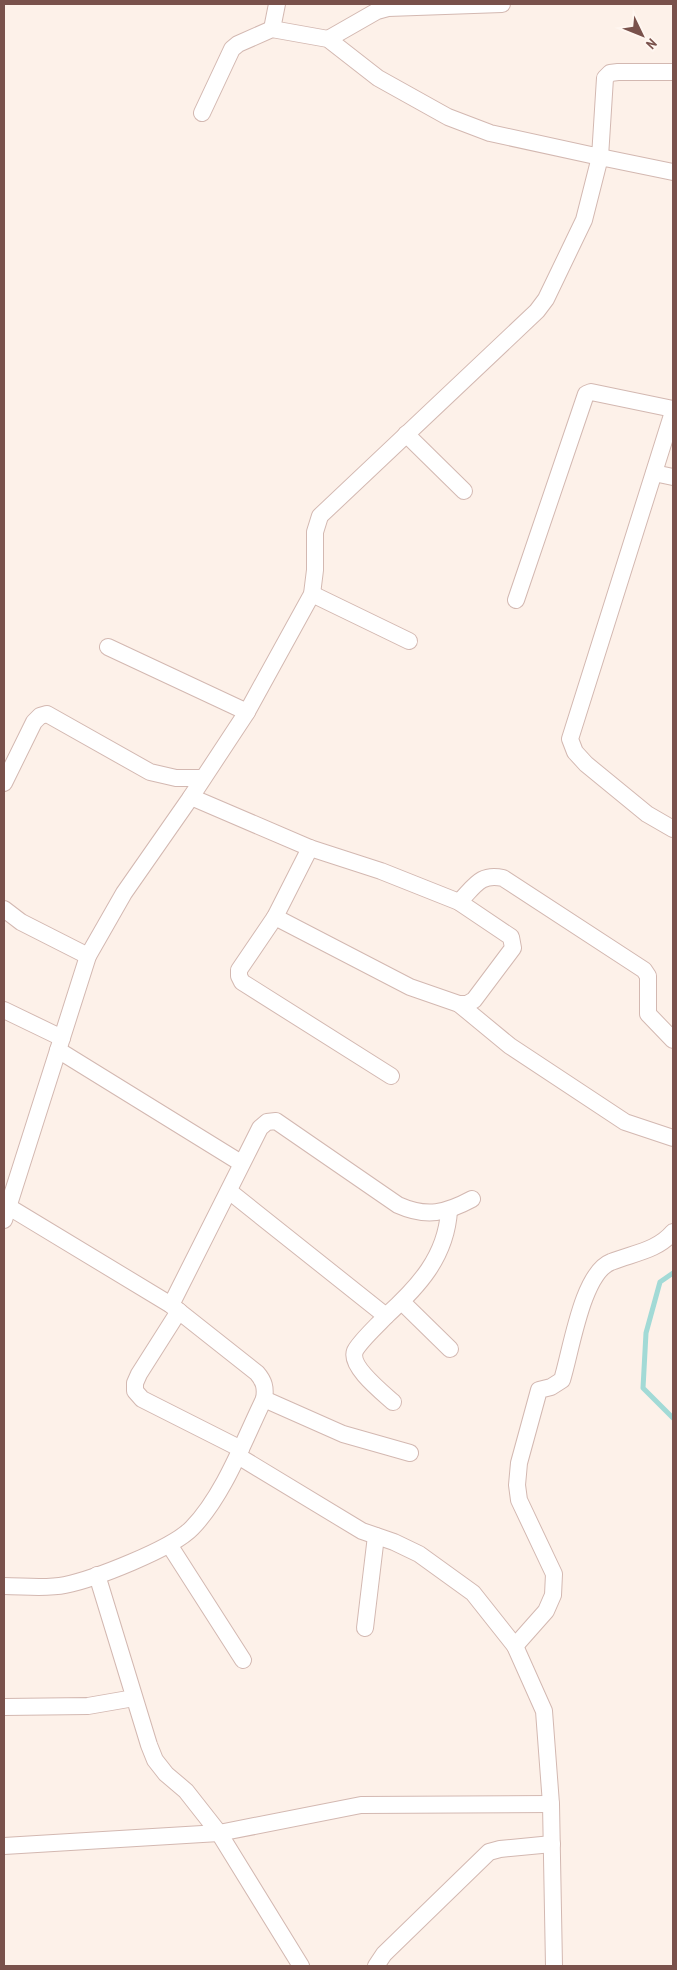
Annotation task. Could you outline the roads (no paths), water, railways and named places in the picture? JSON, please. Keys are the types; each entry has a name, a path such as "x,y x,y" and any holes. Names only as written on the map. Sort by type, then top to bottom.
{"street":[{"path":"272,29 277,4"},
{"path":"328,39 377,11 388,8 502,4"},
{"path":"202,113 232,49 238,44 272,29 328,39 378,78 448,116 490,133 673,172"},
{"path":"4,1586 64,1585 97,1575 170,1546 191,1529 208,1509 239,1452 264,1399 266,1390 263,1380 257,1372 175,1308 5,1210 88,956 124,893 247,712 312,594 315,570 315,532 320,516 537,311 546,299 584,220 600,157 605,78 610,73 618,72 673,72"},
{"path":"516,600 586,394 591,392 673,410 570,739 575,752 586,764 647,814 673,829"},
{"path":"406,434 464,491"},
{"path":"654,473 673,477"},
{"path":"312,594 409,641"},
{"path":"108,647 247,712"},
{"path":"4,783 34,722 40,716 47,714 150,772 176,778 203,778"},
{"path":"191,797 310,848 381,871 459,902 511,938 513,948 474,1000 467,1004 459,1004 410,987 275,917"},
{"path":"310,848 275,917 239,970 239,976 242,982 391,1076"},
{"path":"459,902 482,879 490,875 503,878 644,970 648,976 648,1014 673,1040"},
{"path":"4,909 21,922 88,956"},
{"path":"459,1004 510,1046 625,1122 673,1138"},
{"path":"4,1010 60,1044 241,1163"},
{"path":"472,1199 449,1211 421,1212 398,1204 276,1121 267,1122 260,1128 241,1163 175,1308 135,1383 135,1391 142,1398 239,1452 362,1531 419,1554 473,1593 515,1646 544,1711 551,1804 554,1966"},
{"path":"229,1191 386,1316"},
{"path":"392,1402 358,1368 354,1360 355,1351 429,1272 441,1250 448,1224 449,1211"},
{"path":"515,1646 546,1611 553,1595 554,1574 520,1500 517,1485 519,1464 539,1390 551,1387 562,1380 583,1298 599,1271 609,1262 655,1247 673,1232"},
{"path":"402,1302 450,1349"},
{"path":"264,1399 343,1434 410,1453"},
{"path":"365,1628 376,1536"},
{"path":"170,1546 243,1660"},
{"path":"97,1575 155,1760 166,1774 186,1791 220,1832 301,1966"},
{"path":"4,1708 88,1706 134,1698"},
{"path":"4,1846 220,1832 360,1805 551,1804"},
{"path":"376,1966 384,1954 489,1852 500,1849 552,1844"}],"waterway":[{"path":"673,1273 660,1282 646,1333 643,1388 673,1418"}]}
